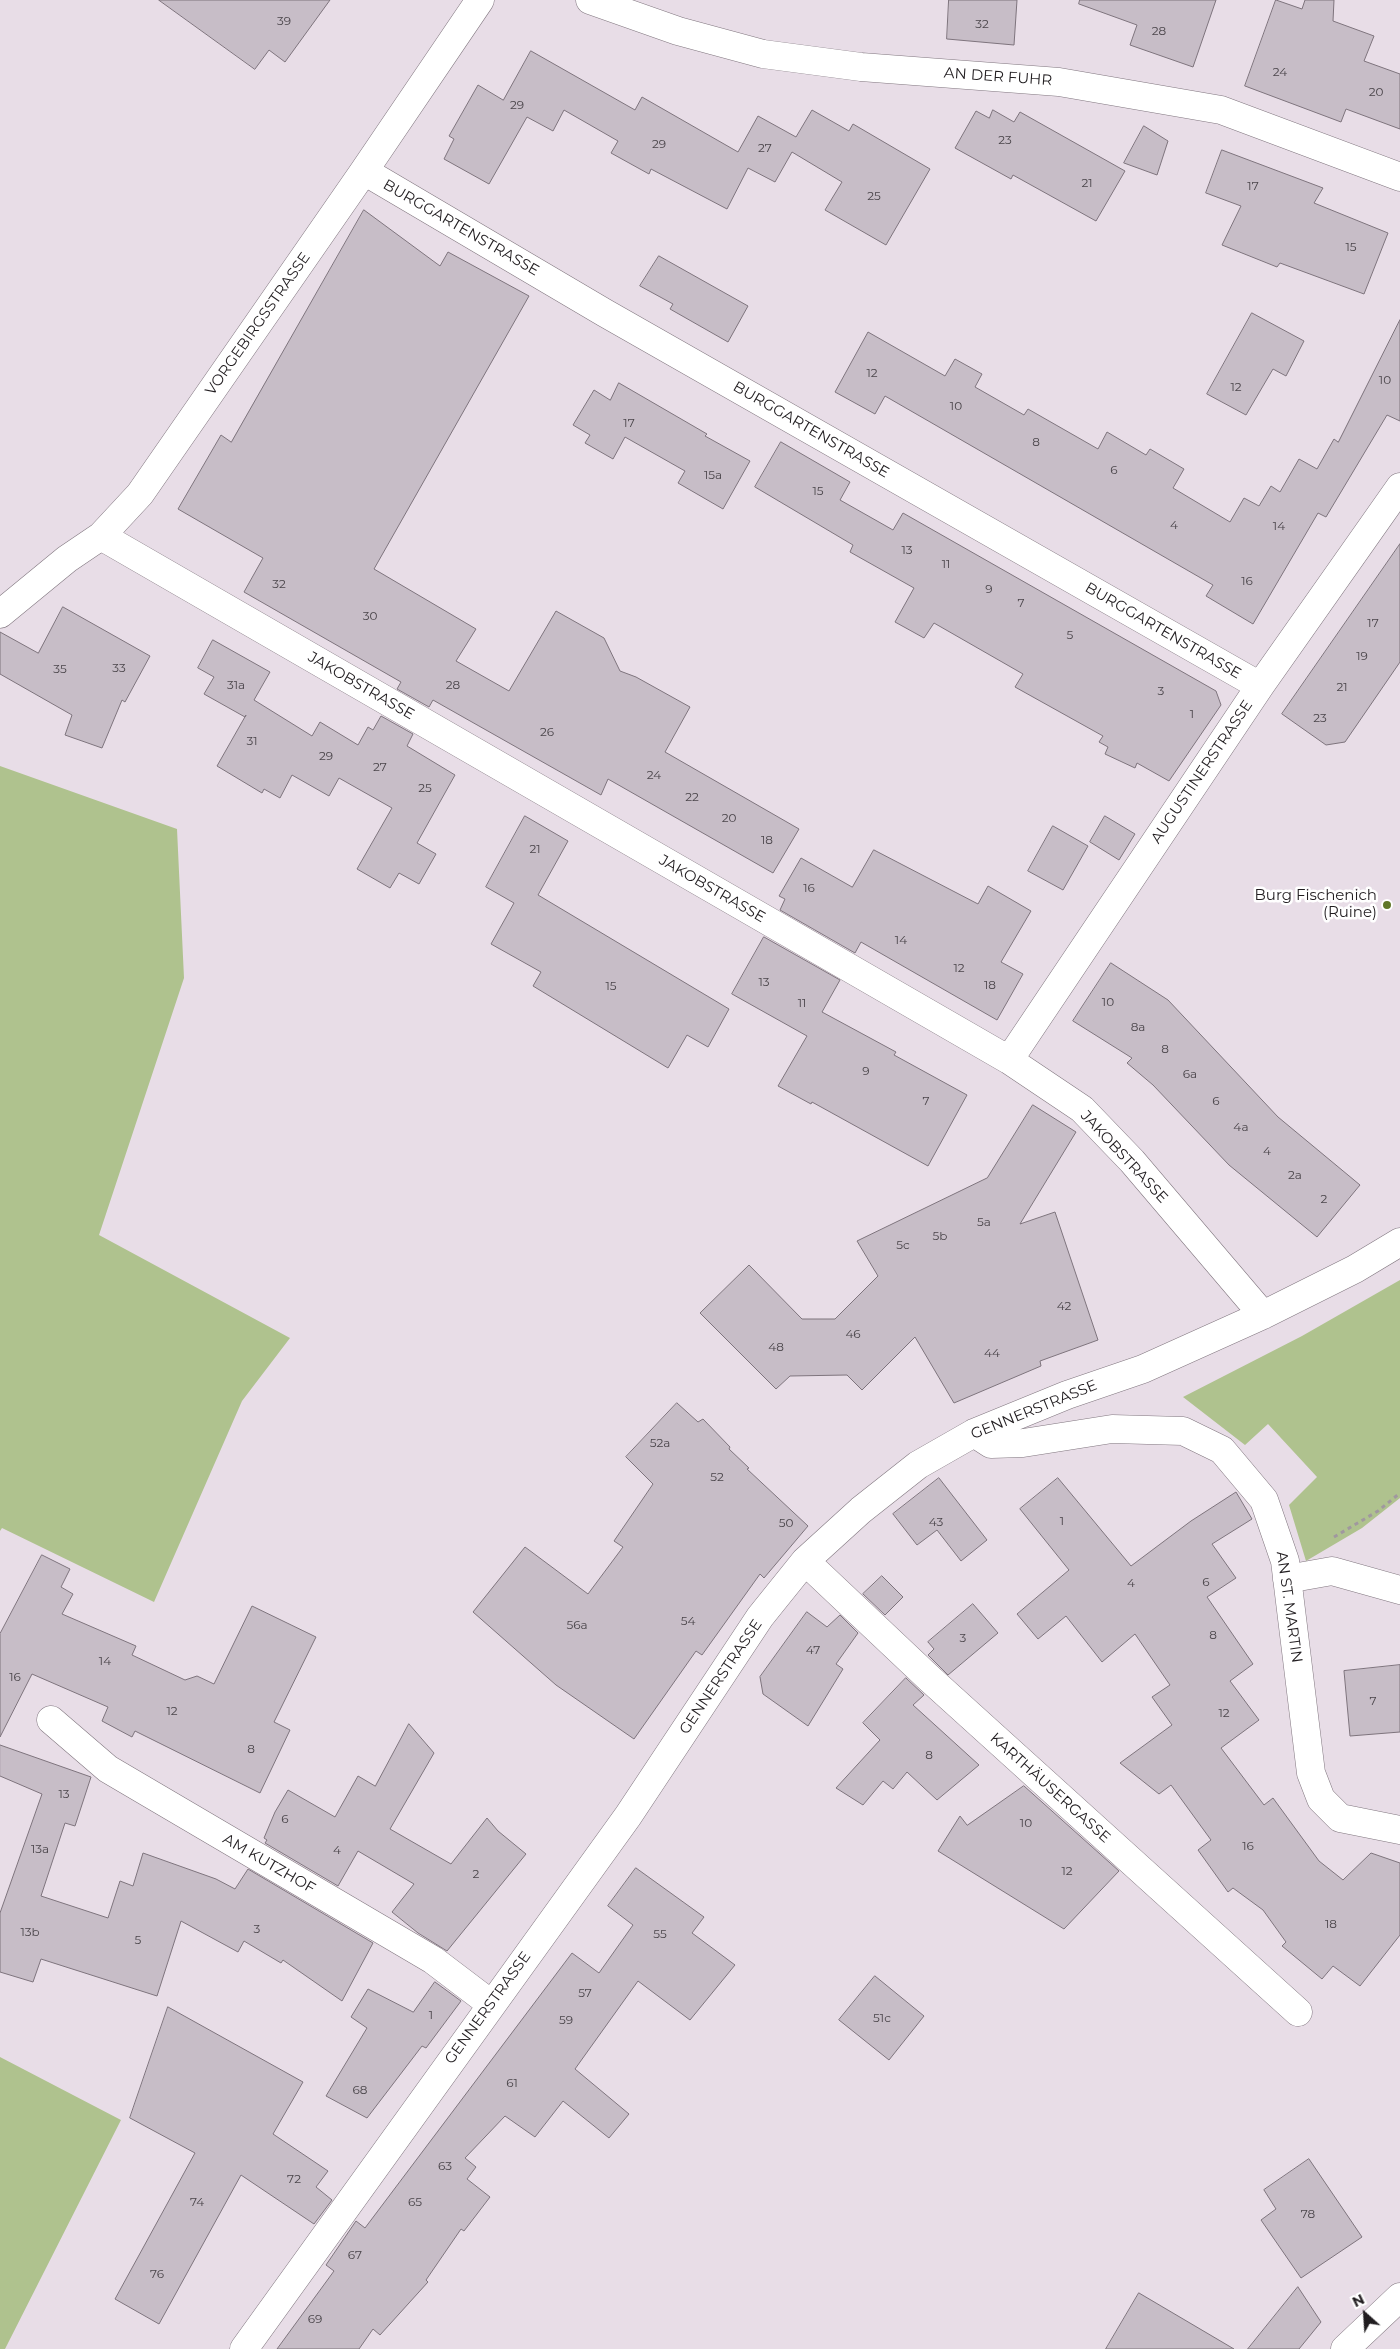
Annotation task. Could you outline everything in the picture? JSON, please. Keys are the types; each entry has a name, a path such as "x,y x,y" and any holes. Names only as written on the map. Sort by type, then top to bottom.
{"street":[{"name":"VORGEBIRGSSTRASSE","path":"0,614 67,559 101,536 140,494 480,0"},
{"name":"AN DER FUHR","path":"590,0 678,31 763,54 861,66 1059,82 1221,110 1400,177"},
{"name":"BURGGARTENSTRASSE","path":"364,171 605,313 1260,686"},
{"name":"AUGUSTINERSTRASSE","path":"1009,1060 1260,686 1400,487"},
{"name":"JAKOBSTRASSE","path":"101,536 1009,1060 1082,1110 1132,1161 1263,1315"},
{"name":"GENNERSTRASSE","path":"244,2349 628,1816 760,1617 805,1561 860,1510 918,1465 974,1433 1067,1395 1143,1369 1263,1315 1355,1269 1400,1242"},
{"name":"AN ST. MARTIN","path":"974,1433 991,1444 1015,1444 1112,1429 1183,1430 1222,1450 1264,1500 1285,1561 1311,1773 1321,1799 1340,1818 1400,1830"},
{"name":"KARTHÄUSERGASSE","path":"805,1561 930,1679 1298,2012"},
{"path":"1287,1579 1332,1571 1400,1590"},
{"name":"AM KUTZHOF","path":"51,1720 108,1769 433,1960 491,2004"},
{"path":"1345,2349 1400,2297"}],"path":[{"path":"1332,1538 1378,1511 1400,1493"}],"green space":[{"path":"0,766 177,829 184,978 99,1235 290,1338 242,1401 154,1602 2,1528 0,1531"},
{"path":"1400,1280 1400,1498 1362,1528 1306,1561 1289,1505 1317,1477 1268,1424 1245,1445 1183,1397 1302,1336"},
{"path":"0,2057 121,2120 5,2349 0,2349"}],"building":[{"path":"159,0 330,0 285,62 269,50 255,69"},
{"path":"949,0 1017,0 1014,45 947,39"},
{"path":"1080,0 1216,0 1193,67 1130,45 1137,25 1079,4"},
{"path":"1276,0 1302,9 1305,0 1334,0 1333,21 1374,36 1364,61 1400,74 1400,129 1346,109 1341,122 1245,86"},
{"path":"531,51 635,110 642,97 738,152 758,116 796,137 812,110 849,131 853,124 930,169 886,245 825,210 842,182 792,152 775,182 748,168 727,209 651,169 649,174 611,153 618,141 564,110 553,131 527,117 489,184 444,159 454,139 449,136 478,85 503,100"},
{"path":"993,110 1014,122 1020,112 1125,171 1096,221 1013,175 1011,179 955,148 976,111 989,118"},
{"path":"1144,126 1168,141 1157,175 1124,163"},
{"path":"1222,150 1323,188 1314,203 1388,233 1364,294 1280,263 1277,267 1222,245 1241,206 1206,193"},
{"path":"364,210 440,266 448,252 529,296 374,569 476,629 456,661 509,691 556,611 604,638 620,671 636,677 690,707 665,752 799,829 773,873 608,779 601,795 433,700 429,707 397,689 401,682 244,592 263,558 178,509 221,435 231,442"},
{"path":"659,256 748,306 728,342 670,309 673,304 640,286"},
{"path":"1252,313 1304,341 1286,376 1273,369 1246,415 1207,394"},
{"path":"1400,320 1400,421 1387,415 1326,517 1318,513 1253,624 1206,596 1213,585 885,396 875,414 835,392 868,332 945,376 955,359 982,374 975,387 1024,415 1028,409 1098,449 1107,432 1146,455 1150,449 1184,469 1173,488 1230,522 1244,498 1259,506 1271,486 1280,492 1299,459 1317,469 1334,439 1338,442"},
{"path":"619,383 707,434 705,436 750,461 723,509 678,483 685,471 625,437 613,459 585,443 590,435 573,425 594,390 610,400"},
{"path":"781,442 850,482 840,500 893,530 903,513 1216,691 1221,705 1169,781 1137,763 1135,768 1105,754 1108,747 1099,742 1103,736 1015,687 1023,674 934,623 924,638 895,622 914,588 850,552 853,545 755,487"},
{"path":"1400,544 1400,662 1345,742 1326,745 1282,714"},
{"path":"63,607 150,656 125,702 122,700 102,748 65,735 72,715 0,674 0,632 38,653"},
{"path":"213,640 270,672 254,700 312,736 320,722 358,745 368,727 373,730 381,716 413,734 407,746 455,775 417,843 436,854 419,884 399,873 390,888 357,869 392,808 339,778 329,796 292,775 280,798 264,789 262,793 217,766 245,717 204,694 214,677 198,668"},
{"path":"525,816 568,841 538,895 729,1009 708,1047 687,1035 668,1068 533,986 541,972 491,944 514,903 486,887"},
{"path":"1105,816 1135,834 1119,860 1090,842"},
{"path":"1053,826 1088,846 1063,890 1028,871"},
{"path":"874,850 978,904 988,886 1031,911 1001,962 1023,974 997,1020 861,942 855,953 780,910 785,899 779,896 801,858 852,887"},
{"path":"764,937 840,980 822,1012 896,1052 894,1055 967,1095 928,1166 812,1102 811,1104 778,1086 807,1036 732,994"},
{"path":"1111,963 1168,1000 1278,1117 1360,1185 1317,1237 1229,1165 1153,1085 1127,1063 1132,1058 1073,1021"},
{"path":"1033,1105 1076,1132 1020,1224 1055,1212 1098,1340 1040,1361 1041,1366 954,1403 915,1337 862,1390 847,1375 790,1376 776,1389 700,1313 749,1265 802,1319 835,1319 878,1276 857,1241 987,1178"},
{"path":"677,1403 698,1422 703,1419 730,1447 729,1449 749,1468 747,1469 808,1526 764,1578 760,1574 702,1655 696,1651 634,1739 556,1685 473,1612 525,1547 588,1594 623,1547 614,1541 653,1484 626,1457"},
{"path":"939,1478 987,1540 961,1561 937,1530 917,1545 893,1514"},
{"path":"1058,1478 1131,1566 1191,1521 1236,1492 1252,1519 1212,1544 1236,1578 1207,1597 1253,1664 1230,1681 1259,1720 1221,1748 1264,1805 1273,1798 1319,1861 1343,1880 1371,1853 1400,1863 1400,1935 1360,1986 1333,1966 1322,1979 1282,1946 1286,1942 1263,1910 1233,1888 1228,1892 1198,1850 1211,1840 1171,1785 1159,1794 1120,1763 1172,1725 1152,1697 1170,1685 1135,1634 1102,1662 1066,1616 1038,1639 1017,1614 1069,1570 1020,1509"},
{"path":"42,1555 70,1569 61,1587 73,1594 62,1614 136,1646 132,1655 185,1680 197,1676 214,1684 252,1606 316,1637 274,1722 290,1730 260,1793 135,1731 132,1737 102,1721 108,1707 32,1674 0,1737 0,1634"},
{"path":"882,1576 903,1597 885,1615 863,1594"},
{"path":"973,1604 998,1633 948,1675 928,1655 934,1649 928,1642"},
{"path":"807,1612 827,1627 840,1615 858,1633 836,1664 843,1669 808,1726 763,1694 760,1677"},
{"path":"1400,1665 1400,1732 1350,1736 1344,1671"},
{"path":"906,1678 924,1695 913,1705 979,1765 937,1800 907,1772 893,1789 883,1781 863,1805 836,1788 880,1740 863,1723"},
{"path":"409,1724 434,1753 390,1829 451,1864 487,1818 498,1831 526,1854 447,1951 418,1933 392,1912 414,1884 358,1851 338,1886 265,1843 267,1840 264,1838 275,1812 288,1790 335,1817 358,1776 375,1786"},
{"path":"0,1745 91,1777 75,1826 65,1823 41,1896 108,1918 120,1881 133,1886 143,1853 216,1879 235,1889 248,1869 373,1943 342,2001 283,1960 281,1963 244,1941 238,1952 181,1921 157,1996 41,1959 33,1982 0,1972 0,1913 42,1794 0,1776"},
{"path":"1024,1786 1119,1871 1064,1929 938,1851 960,1816 967,1825"},
{"path":"636,1868 704,1917 692,1933 735,1965 690,2020 638,1981 575,2069 629,2114 609,2138 563,2101 535,2137 505,2116 465,2158 476,2167 467,2179 490,2197 464,2231 461,2229 426,2280 428,2282 380,2335 373,2329 359,2349 277,2349 334,2271 326,2265 356,2221 365,2228 572,1953 599,1973 633,1925 608,1906"},
{"path":"875,1976 924,2016 889,2060 839,2020"},
{"path":"435,1982 461,2001 426,2048 422,2046 367,2118 326,2096 367,2028 351,2017 368,1989 413,2012"},
{"path":"168,2007 303,2082 273,2134 328,2171 316,2187 332,2200 314,2224 241,2175 159,2324 115,2299 195,2153 130,2118"},
{"path":"1309,2159 1362,2237 1301,2278 1261,2220 1276,2209 1264,2190"},
{"path":"1298,2287 1321,2322 1299,2349 1248,2349"},
{"path":"1139,2293 1234,2349 1106,2349"}],"place":[{"name":"Burg Fischenich (Ruine)","path":"1387,905"}]}
